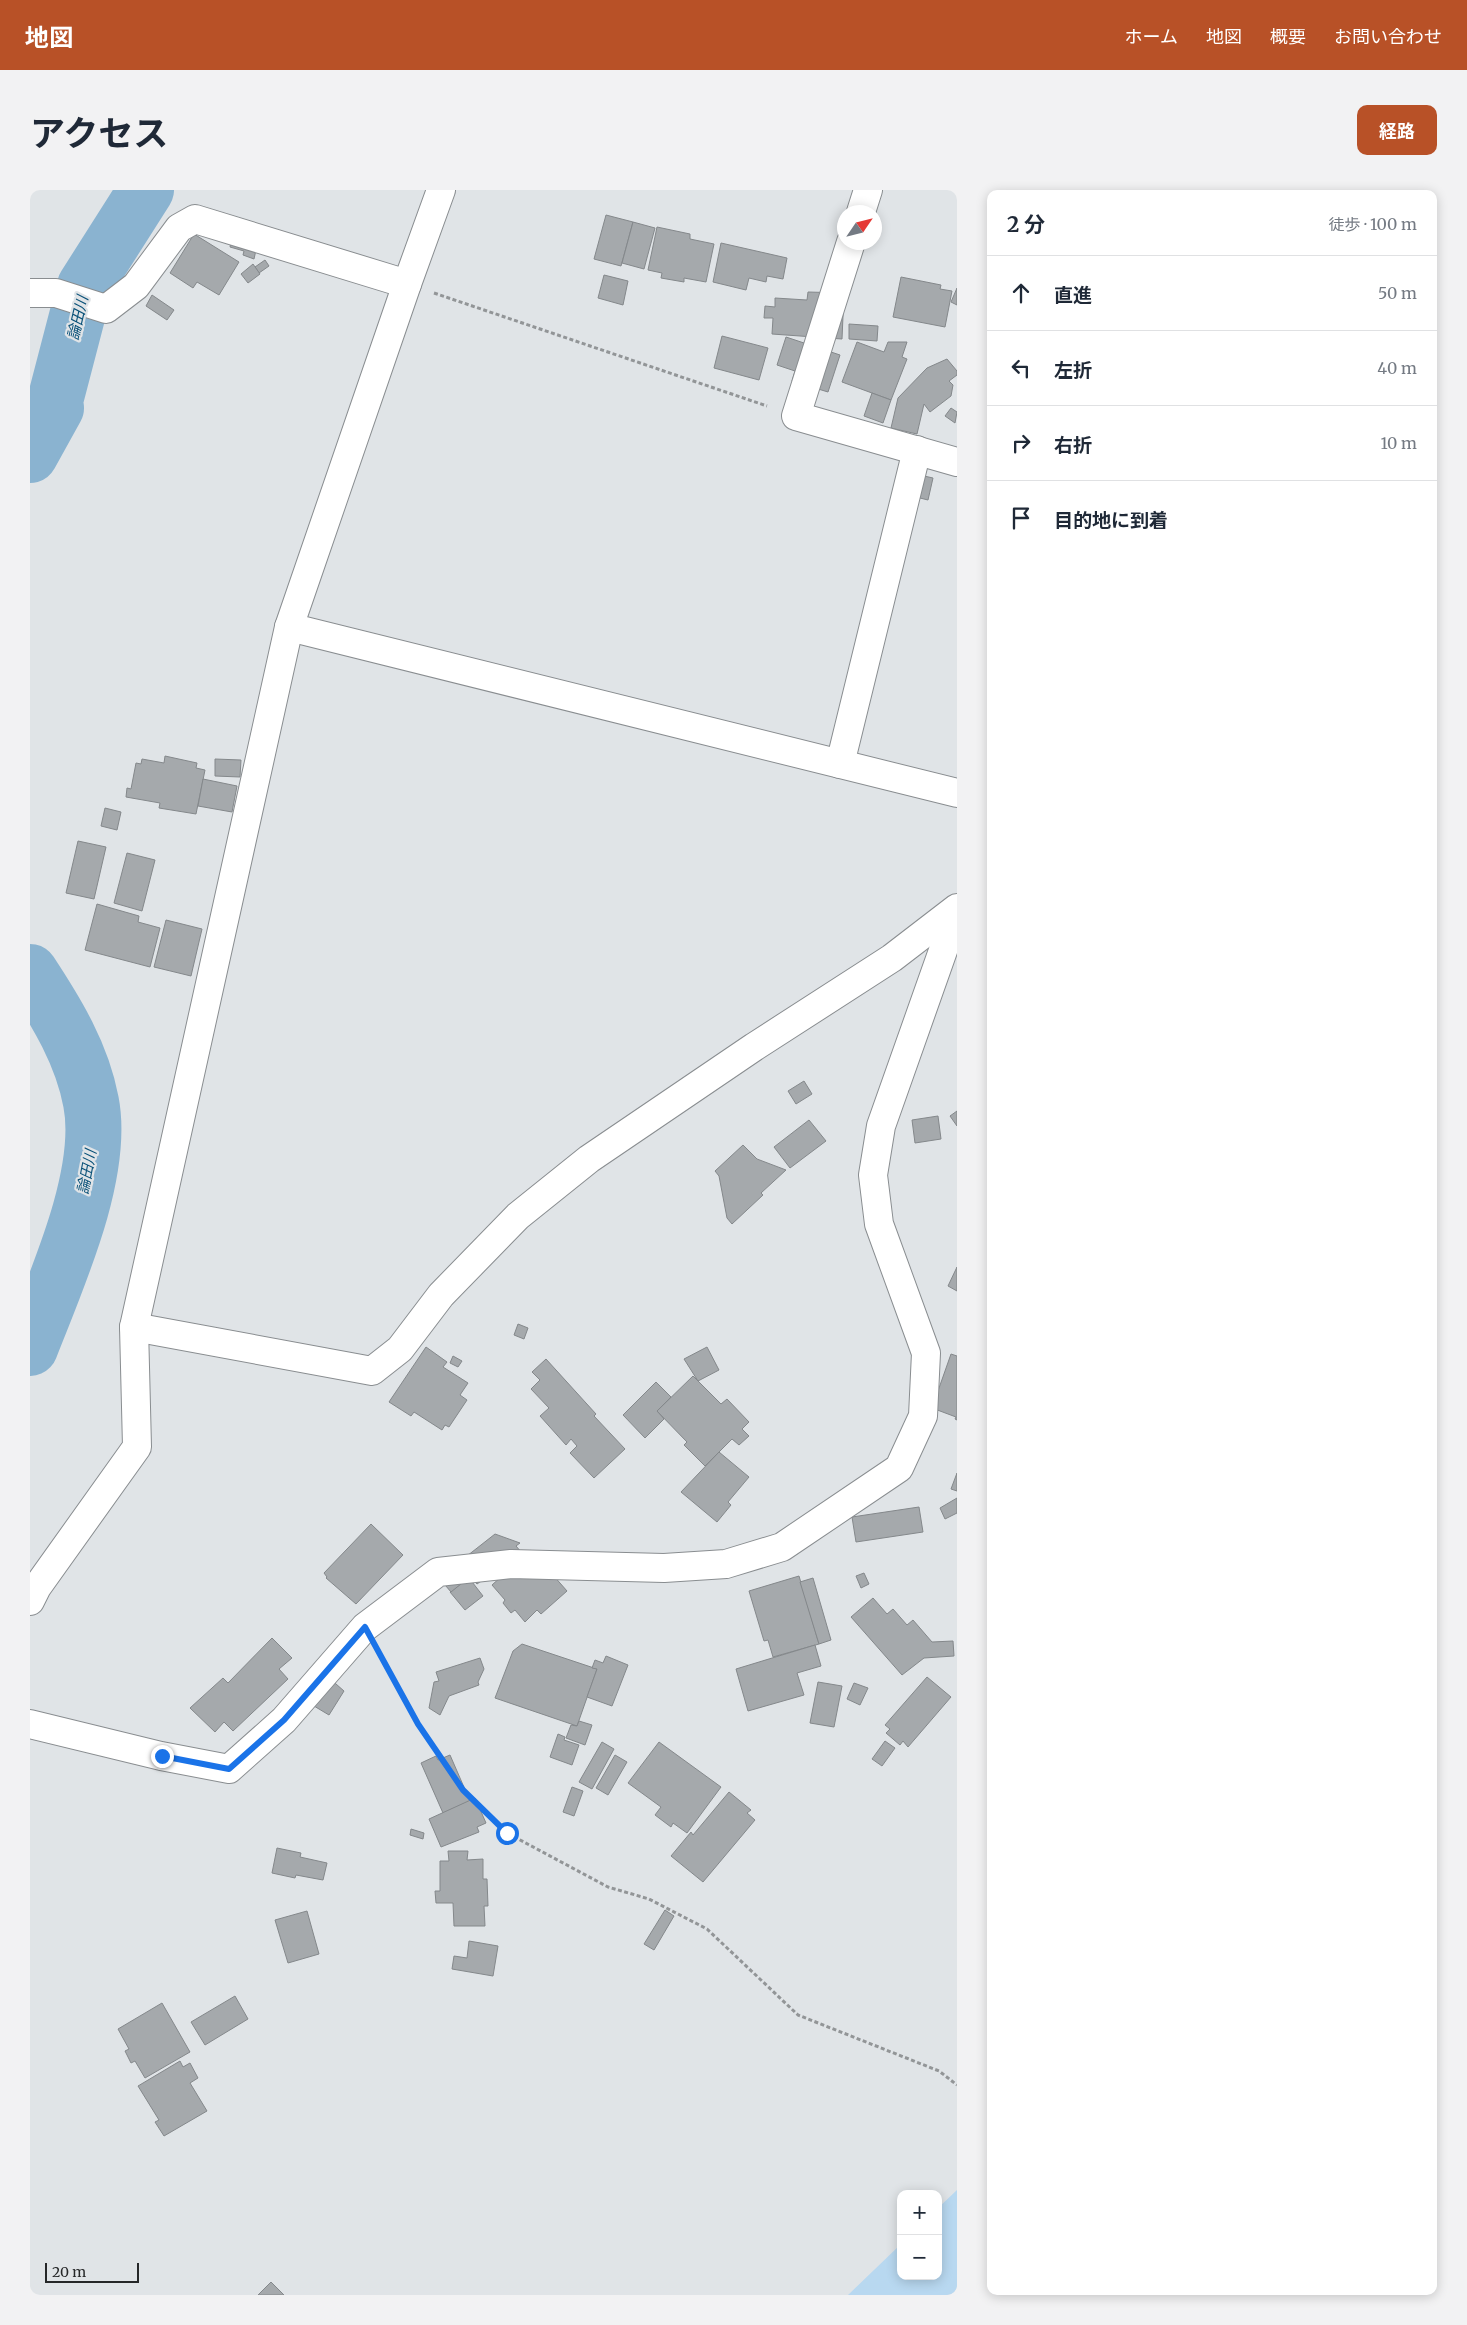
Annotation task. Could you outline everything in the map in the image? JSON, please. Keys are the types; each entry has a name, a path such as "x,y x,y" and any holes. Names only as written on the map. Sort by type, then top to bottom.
{"street":[{"path":"30,1601 36,1587 137,1447 134,1327 289,627 441,190"},
{"path":"863,205 868,190"},
{"path":"43,293 106,309 136,286 179,228 195,219 407,284"},
{"path":"848,250 796,416 957,462"},
{"path":"840,764 916,450"},
{"path":"289,627 957,793"},
{"path":"134,1327 372,1372 400,1349 441,1295 518,1216 582,1164 754,1046 892,958 957,909"},
{"path":"30,1724 162,1756 229,1769 284,1720 365,1627 438,1572 511,1564 664,1568 726,1564 782,1547 899,1468 923,1416 926,1353 879,1224 873,1175 882,1126 957,909"}],"path":[{"path":"407,284 796,416"},
{"path":"365,1627 418,1724 463,1790 507,1833 608,1887 649,1899 707,1929 798,2015 939,2071 957,2085"}],"shaded area":[{"path":"957,2190 957,2295 848,2295 897,2248 897,2280 942,2280 942,2204"}],"building":[{"path":"606,215 633,222 621,266 594,259"},
{"path":"633,222 655,228 644,269 622,263"},
{"path":"657,227 690,234 690,239 714,244 706,282 684,278 684,282 661,278 662,273 648,270"},
{"path":"194,234 239,262 219,295 197,282 193,288 170,273"},
{"path":"231,242 256,250 254,259 243,255 244,251 230,247"},
{"path":"721,243 787,258 783,279 767,276 766,282 749,278 746,290 713,282"},
{"path":"265,260 269,266 259,273 255,267"},
{"path":"253,264 260,274 248,283 241,274"},
{"path":"604,275 628,281 623,305 598,298"},
{"path":"901,277 941,285 940,289 952,291 945,327 893,317"},
{"path":"957,288 957,305 951,302"},
{"path":"808,292 844,293 842,339 772,334 773,318 764,318 765,306 775,307 775,298 807,300"},
{"path":"152,295 174,310 167,320 146,306"},
{"path":"849,324 878,326 877,341 849,339"},
{"path":"722,336 768,348 759,380 714,368"},
{"path":"786,337 840,355 828,392 792,381 795,371 777,365"},
{"path":"857,342 884,352 888,342 907,342 902,357 907,359 891,400 842,382"},
{"path":"947,359 957,371 957,375 949,381 953,385 951,396 930,412 924,404 917,434 891,428 898,398 927,368"},
{"path":"872,393 891,400 883,423 864,416"},
{"path":"951,408 957,412 955,423 945,416"},
{"path":"902,471 933,478 928,500 916,497"},
{"path":"165,756 197,763 196,768 205,770 196,814 159,808 160,803 126,797 127,788 131,789 136,763 141,764 142,759 164,763"},
{"path":"215,759 241,760 240,777 215,776"},
{"path":"203,779 237,786 232,812 198,806"},
{"path":"105,808 121,812 117,830 101,826"},
{"path":"78,841 106,847 94,899 66,893"},
{"path":"127,853 155,860 142,911 114,903"},
{"path":"97,904 139,916 138,922 160,928 150,967 85,950"},
{"path":"166,920 202,929 191,976 154,967"},
{"path":"804,1081 812,1094 796,1104 788,1091"},
{"path":"957,1111 957,1126 950,1116"},
{"path":"938,1116 941,1139 915,1143 912,1120"},
{"path":"809,1120 826,1141 790,1168 774,1147"},
{"path":"743,1145 757,1159 786,1170 732,1224 727,1218 719,1176 715,1171"},
{"path":"957,1267 957,1291 948,1286"},
{"path":"518,1324 528,1328 524,1339 514,1335"},
{"path":"426,1347 447,1362 443,1367 468,1383 460,1395 467,1400 449,1427 445,1425 442,1430 414,1412 411,1416 389,1402"},
{"path":"707,1347 719,1370 698,1381 684,1359"},
{"path":"951,1354 957,1356 957,1420 955,1419 956,1417 932,1408"},
{"path":"453,1356 462,1361 458,1367 450,1363"},
{"path":"546,1359 596,1414 594,1416 625,1449 594,1478 570,1453 577,1446 571,1439 566,1445 540,1416 549,1408 531,1389 540,1380 532,1372"},
{"path":"693,1376 721,1404 727,1399 749,1422 742,1429 749,1436 739,1445 732,1439 705,1466 684,1445 687,1442 657,1411"},
{"path":"656,1382 671,1397 657,1411 664,1419 645,1438 623,1415"},
{"path":"719,1452 749,1477 728,1502 731,1505 717,1522 681,1492"},
{"path":"957,1473 957,1491 951,1489"},
{"path":"957,1498 957,1513 945,1519 940,1508"},
{"path":"919,1507 923,1532 856,1542 852,1517"},
{"path":"371,1524 403,1555 356,1604 326,1578 324,1573"},
{"path":"495,1534 520,1543 516,1546 522,1553 477,1584 458,1563"},
{"path":"531,1550 567,1591 541,1614 537,1610 525,1622 515,1610 511,1613 503,1603 505,1600 492,1585"},
{"path":"864,1573 869,1584 861,1588 856,1576"},
{"path":"799,1576 819,1644 773,1657 768,1640 764,1641 749,1591"},
{"path":"469,1578 483,1596 465,1610 450,1592"},
{"path":"813,1578 831,1640 819,1644 800,1582"},
{"path":"440,1579 467,1579 451,1592"},
{"path":"873,1598 887,1614 893,1609 907,1625 913,1620 932,1642 953,1641 954,1656 924,1658 902,1675 851,1617"},
{"path":"272,1638 292,1658 279,1669 288,1679 233,1731 224,1722 215,1732 190,1708 223,1678 228,1683"},
{"path":"522,1644 597,1669 577,1726 495,1698 513,1651"},
{"path":"815,1645 821,1666 797,1673 804,1695 748,1711 736,1669"},
{"path":"606,1656 628,1665 612,1706 587,1697 597,1669 592,1668 595,1660 603,1663"},
{"path":"480,1658 484,1669 478,1682 479,1685 449,1696 440,1715 429,1708 434,1682 439,1681 436,1672"},
{"path":"328,1677 344,1691 329,1715 309,1703"},
{"path":"927,1677 951,1697 908,1747 903,1741 900,1745 886,1733 890,1729 885,1725"},
{"path":"818,1682 842,1686 834,1727 810,1723"},
{"path":"854,1683 868,1688 860,1705 847,1699"},
{"path":"579,1721 592,1725 585,1745 566,1738 571,1725 577,1726"},
{"path":"558,1734 565,1737 564,1740 579,1745 572,1765 550,1757"},
{"path":"885,1741 895,1748 882,1766 872,1759"},
{"path":"602,1742 614,1749 592,1789 579,1782"},
{"path":"659,1742 721,1787 687,1833 673,1823 671,1827 655,1815 661,1807 628,1783"},
{"path":"450,1755 470,1801 443,1813 421,1763 436,1756 438,1760"},
{"path":"615,1755 627,1762 608,1795 596,1788"},
{"path":"572,1787 583,1791 574,1816 563,1812"},
{"path":"729,1792 751,1810 747,1813 755,1820 703,1882 671,1856 691,1832 693,1835"},
{"path":"475,1798 486,1823 477,1827 479,1832 441,1847 429,1819"},
{"path":"411,1829 424,1833 423,1839 410,1835"},
{"path":"277,1848 301,1853 300,1857 327,1863 323,1880 296,1875 295,1878 272,1873"},
{"path":"448,1851 468,1851 467,1860 483,1859 483,1879 487,1879 488,1906 484,1906 485,1926 454,1926 453,1903 436,1903 435,1891 440,1891 440,1861 449,1861"},
{"path":"665,1910 674,1916 654,1950 644,1944"},
{"path":"307,1911 319,1954 288,1963 275,1920"},
{"path":"469,1941 498,1946 493,1976 452,1969 454,1956 467,1958"},
{"path":"235,1996 248,2019 205,2045 191,2022"},
{"path":"162,2003 190,2052 145,2078 135,2061 131,2063 125,2051 129,2049 118,2029"},
{"path":"180,2061 183,2067 190,2063 198,2078 190,2083 207,2111 164,2136 155,2122 159,2120 138,2086"},
{"path":"271,2282 284,2295 258,2295"}],"waterway":[{"name":"論田川","path":"30,455 56,408 55,401 85,286 146,190"},
{"name":"論田川","path":"30,972 59,1018 75,1051 87,1084 91,1102 93,1130 91,1161 76,1227 30,1348"}],"route":[{"path":"162,1756 229,1769 284,1720 365,1627 418,1724 463,1790 507,1833"}]}
